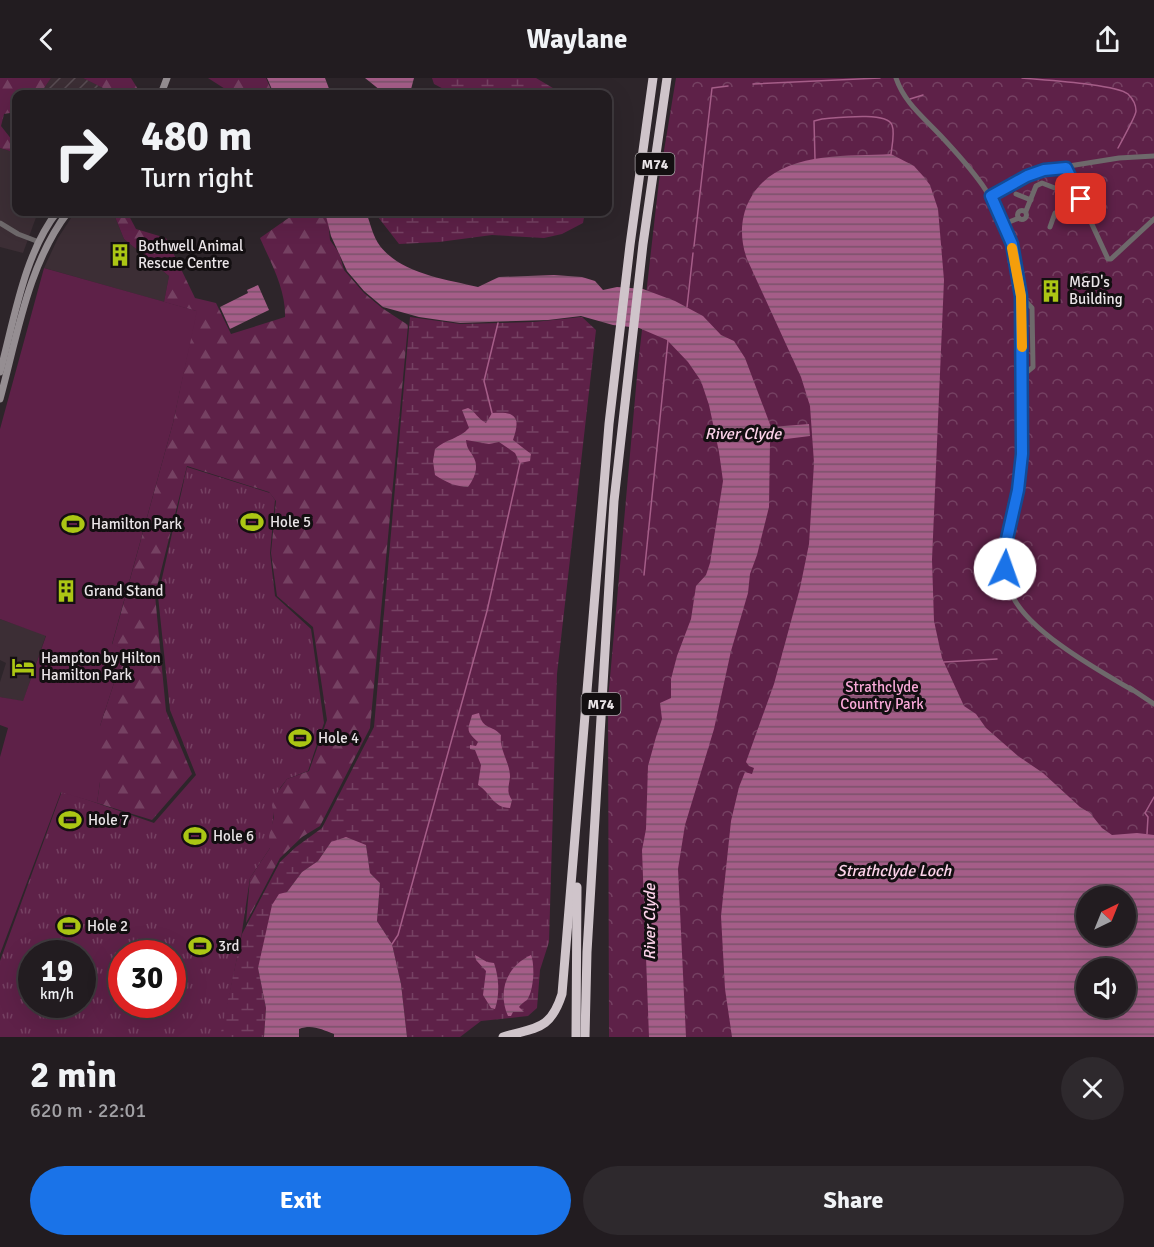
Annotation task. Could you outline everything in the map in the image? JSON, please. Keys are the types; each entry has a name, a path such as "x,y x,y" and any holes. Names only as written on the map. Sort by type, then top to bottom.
{"highway":[{"name":"M74","path":"576,1037 577,822 614,369 652,80"},
{"name":"M74","path":"585,1037 587,952 614,501 644,244 667,80"},
{"path":"503,1037 534,1030 551,1016 562,994 577,822"}],"main road":[{"path":"0,372 30,265 39,242 55,216"},
{"path":"0,399 37,268 52,235 65,216"}],"street":[{"path":"896,78 899,88 915,111 939,134 991,196 1012,244 1021,296 1022,376 1022,454 1018,490 1004,552 1007,578 1013,596 1038,628 1074,654 1154,704"},
{"path":"991,196 1027,176 1044,170 1154,156"},
{"path":"1066,168 1110,259 1154,219"},
{"path":"1004,224 1018,218 1026,218 1026,211 1036,186 1045,182 1065,192 1062,206"},
{"path":"1016,194 1031,200"},
{"path":"1050,227 1055,213 1068,212 1082,202"},
{"path":"0,223 18,234 39,242"},
{"path":"1021,296 1032,308 1033,367 1022,376"},
{"path":"1030,619 1132,690"}],"shaded area":[{"path":"51,78 83,78 107,90 43,90"},
{"path":"0,148 12,152 12,216 37,216 23,253 0,247"},
{"path":"72,216 115,216 124,239 169,276 164,302 44,268 58,238"},
{"path":"0,619 46,635 23,702 0,697 0,682 6,663 0,660"}],"green space":[{"path":"0,78 51,78 43,90 12,90 12,113 4,114 1,126 12,140 12,152 0,148"},
{"path":"83,78 131,78 138,90 107,90"},
{"path":"208,78 266,78 271,90 227,90"},
{"path":"432,78 536,78 556,90 445,90 434,84"},
{"name":"Strathclyde Country Park","path":"676,78 1154,78 1154,1037 609,1037 608,700 638,365 659,181"},
{"path":"115,216 129,216 136,229 166,238 195,298 216,303 231,334 285,317 280,287 260,238 291,216 326,216 330,240 339,253 344,270 364,293 408,325 370,728 320,826 302,837 280,858 246,923 250,878 270,848 269,836 274,817 272,805 275,796 287,779 309,771 327,720 313,627 277,596 271,553 276,501 269,492 187,466 155,595 166,711 192,774 152,820 97,803 100,782 100,726 125,649 112,645 173,423 196,311 164,302 169,276 124,239"},
{"path":"584,216 583,223 562,234 544,238 492,235 439,242 399,244 378,217"},
{"name":"Hamilton Park","path":"44,268 197,311 173,423 112,644 125,649 100,726 100,782 97,803 61,792 0,954 0,757 8,728 0,725 0,697 23,701 46,636 0,619 0,429"},
{"path":"410,317 460,324 534,322 582,317 596,330 557,674 549,942 540,970 537,1008 528,1016 481,1021 460,1037 407,1037 401,984 392,944 377,921 380,883 370,873 366,845 331,842 318,861 302,872 283,894 258,968 266,1008 264,1037 220,1037 242,934 280,862 322,828 374,727"},
{"path":"187,467 270,493 275,500 270,553 275,596 311,629 324,723 308,771 287,779 280,788 275,801 270,848 250,878 241,938 221,1037 0,1037 0,961 62,791 154,823 196,775 170,710 158,596"},
{"name":"Hole 6","path":"195,825 203,828 206,836 203,844 195,847 187,844 184,836 187,828"}],"water":[{"path":"267,78 325,78 330,90 272,90"},
{"path":"365,78 414,78 411,90 380,90"},
{"name":"Strathclyde Loch","path":"891,154 914,166 930,185 938,209 944,280 932,560 934,621 942,658 964,706 976,714 986,728 1018,756 1043,773 1080,807 1090,813 1102,828 1112,835 1137,833 1154,835 1154,1037 732,1037 725,989 721,916 731,821 745,772 752,774 754,768 746,762 774,684 800,588 809,544 814,463 810,406 801,377 747,259 742,237 743,222 749,201 761,184 775,173 793,165 832,157"},
{"name":"River Clyde","path":"326,216 367,216 380,246 389,255 412,269 438,278 478,287 499,277 554,275 582,277 595,281 603,290 617,287 643,289 675,301 703,316 721,335 734,341 745,358 771,427 809,424 810,436 770,441 769,507 750,574 748,593 731,651 714,729 685,825 678,869 686,1037 649,1037 642,850 646,829 648,766 662,719 660,703 671,698 671,679 691,619 696,586 706,575 710,563 723,481 709,405 701,381 688,362 667,340 639,328 613,325 581,316 548,320 460,323 419,317 383,307 364,291 347,271 331,236"},
{"path":"258,285 269,310 230,329 220,307 248,293 247,290"},
{"path":"468,408 486,423 492,413 507,413 514,417 516,426 513,440 531,454 530,461 520,463 515,453 499,442 489,444 466,440 476,466 474,477 468,487 451,484 435,475 433,461 435,449 469,428 462,410"},
{"path":"479,713 485,725 501,735 510,772 508,792 512,800 510,808 496,803 478,785 481,765 475,750 470,749 470,745 476,746 478,742 471,735 469,724 472,715"},
{"path":"346,837 366,845 370,873 380,883 377,921 392,944 401,984 407,1037 334,1037 334,1034 309,1027 299,1029 299,1037 264,1037 266,1008 258,968 272,905 279,894 287,892 302,872 318,861 331,842"},
{"path":"475,955 494,963 498,986 495,1009 491,1008 483,995 486,971 476,960"},
{"path":"531,955 533,971 531,990 527,1000 519,1007 524,1012 513,1012 511,1016 508,1016 504,997 506,980 516,966"}],"waterway":[{"path":"753,84 880,78"},
{"path":"1022,78 1094,85 1128,94 1134,102 1136,111 1118,148"},
{"path":"694,246 712,88 728,86"},
{"path":"910,99 923,95"},
{"path":"815,159 814,121 849,117 881,118 888,121 893,131 891,154"},
{"path":"687,307 693,253"},
{"path":"492,413 484,381 498,323"},
{"path":"644,575 668,340"},
{"path":"392,944 398,935 487,611 520,463"},
{"path":"944,662 997,659"},
{"path":"1147,834 1148,817 1145,813 1154,797"}],"slow traffic":[{"path":"1012,248 1021,296 1022,347"}],"place":[{"name":"Bothwell Animal Rescue Centre","path":"120,255"},
{"name":"M&D's Building","path":"1051,291"},
{"name":"Hole 5","path":"252,522"},
{"name":"Hamilton Park","path":"73,524"},
{"name":"Grand Stand","path":"66,591"},
{"name":"Hampton by Hilton Hamilton Park","path":"23,667"},
{"name":"Hole 4","path":"300,738"},
{"name":"Hole 7","path":"70,820"},
{"name":"Hole 6","path":"195,836"},
{"name":"Hole 2","path":"69,926"},
{"name":"3rd","path":"200,946"}],"route":[{"path":"1005,569 1004,552 1018,490 1022,454 1021,296 1012,244 991,196 1027,176 1044,170 1066,168 1081,199"}]}
